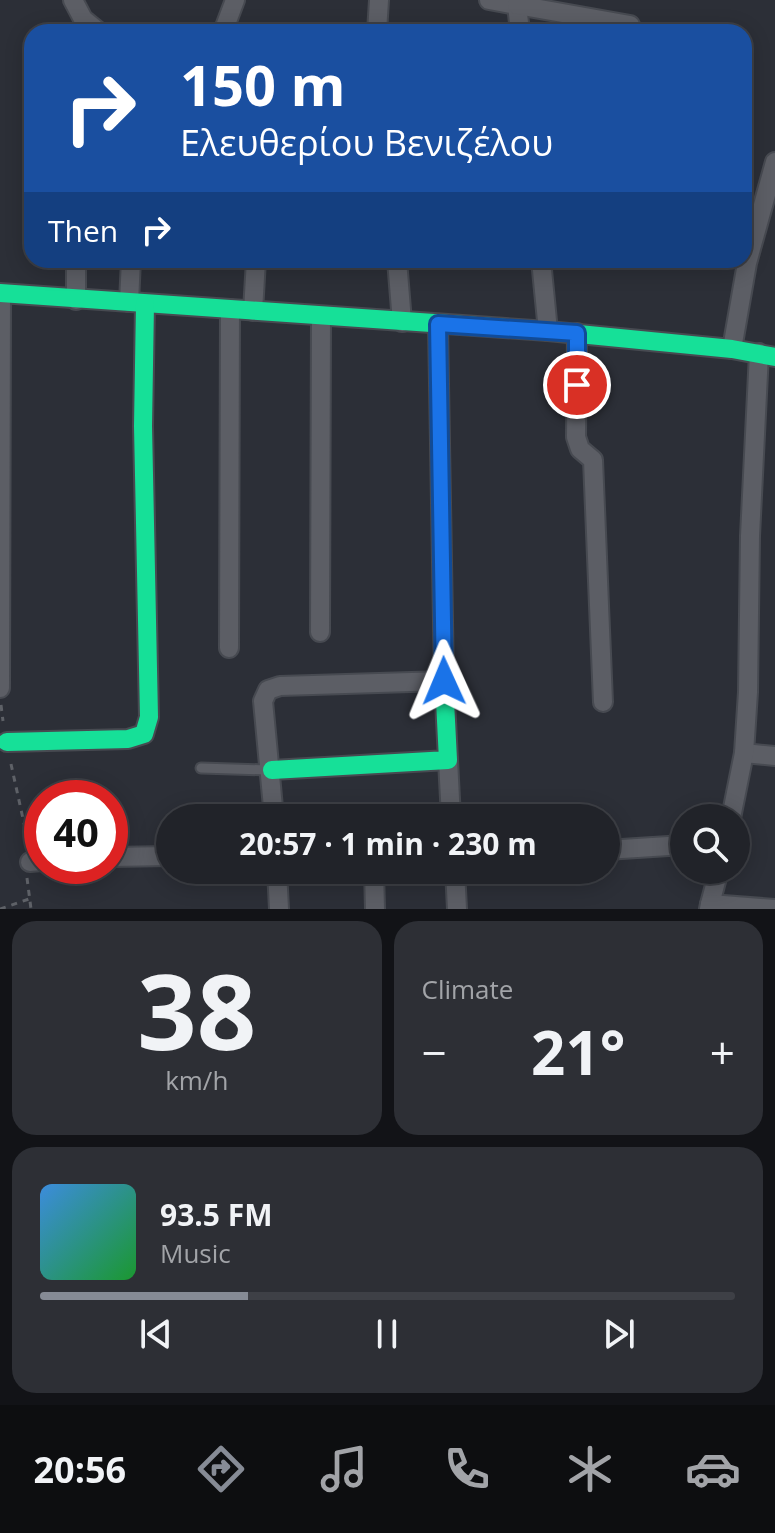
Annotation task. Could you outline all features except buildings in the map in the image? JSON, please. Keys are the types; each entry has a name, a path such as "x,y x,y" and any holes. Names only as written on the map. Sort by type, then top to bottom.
{"street":[{"path":"73,0 89,24"},
{"path":"226,24 235,0"},
{"path":"378,24 379,0"},
{"path":"489,0 624,24"},
{"path":"517,5 519,24"},
{"path":"752,245 775,162"},
{"path":"76,268 76,300"},
{"path":"7,742 128,739 144,734 149,717 143,426 137,303 132,268"},
{"path":"253,311 256,268"},
{"path":"398,268 402,322"},
{"path":"542,268 548,331"},
{"path":"732,349 746,268"},
{"path":"0,688 0,294 577,333 732,349 767,355 744,753 734,804"},
{"path":"229,648 230,309"},
{"path":"320,632 321,316"},
{"path":"438,324 444,681 450,804"},
{"path":"577,333 576,437 580,449 593,460 603,702"},
{"path":"273,804 263,701 268,690 280,686 444,681"},
{"path":"744,753 775,756"},
{"path":"272,770 448,760"},
{"path":"620,849 670,846"},
{"path":"128,857 156,856"},
{"path":"278,884 279,909"},
{"path":"374,884 375,909"},
{"path":"456,884 457,909"},
{"path":"715,884 709,906 775,909"}],"lane":[{"path":"201,768 272,770"}],"path":[{"path":"0,688 7,742 24,823"},
{"path":"26,884 31,909"},
{"path":"0,909 29,899"}],"traffic: fast":[{"path":"0,293 548,331 732,349 775,357"},
{"path":"7,742 128,739 144,734 149,717 143,426 145,304"},
{"path":"272,770 448,760 438,324"}],"route":[{"path":"444,681 438,324 577,333 577,385"}]}
